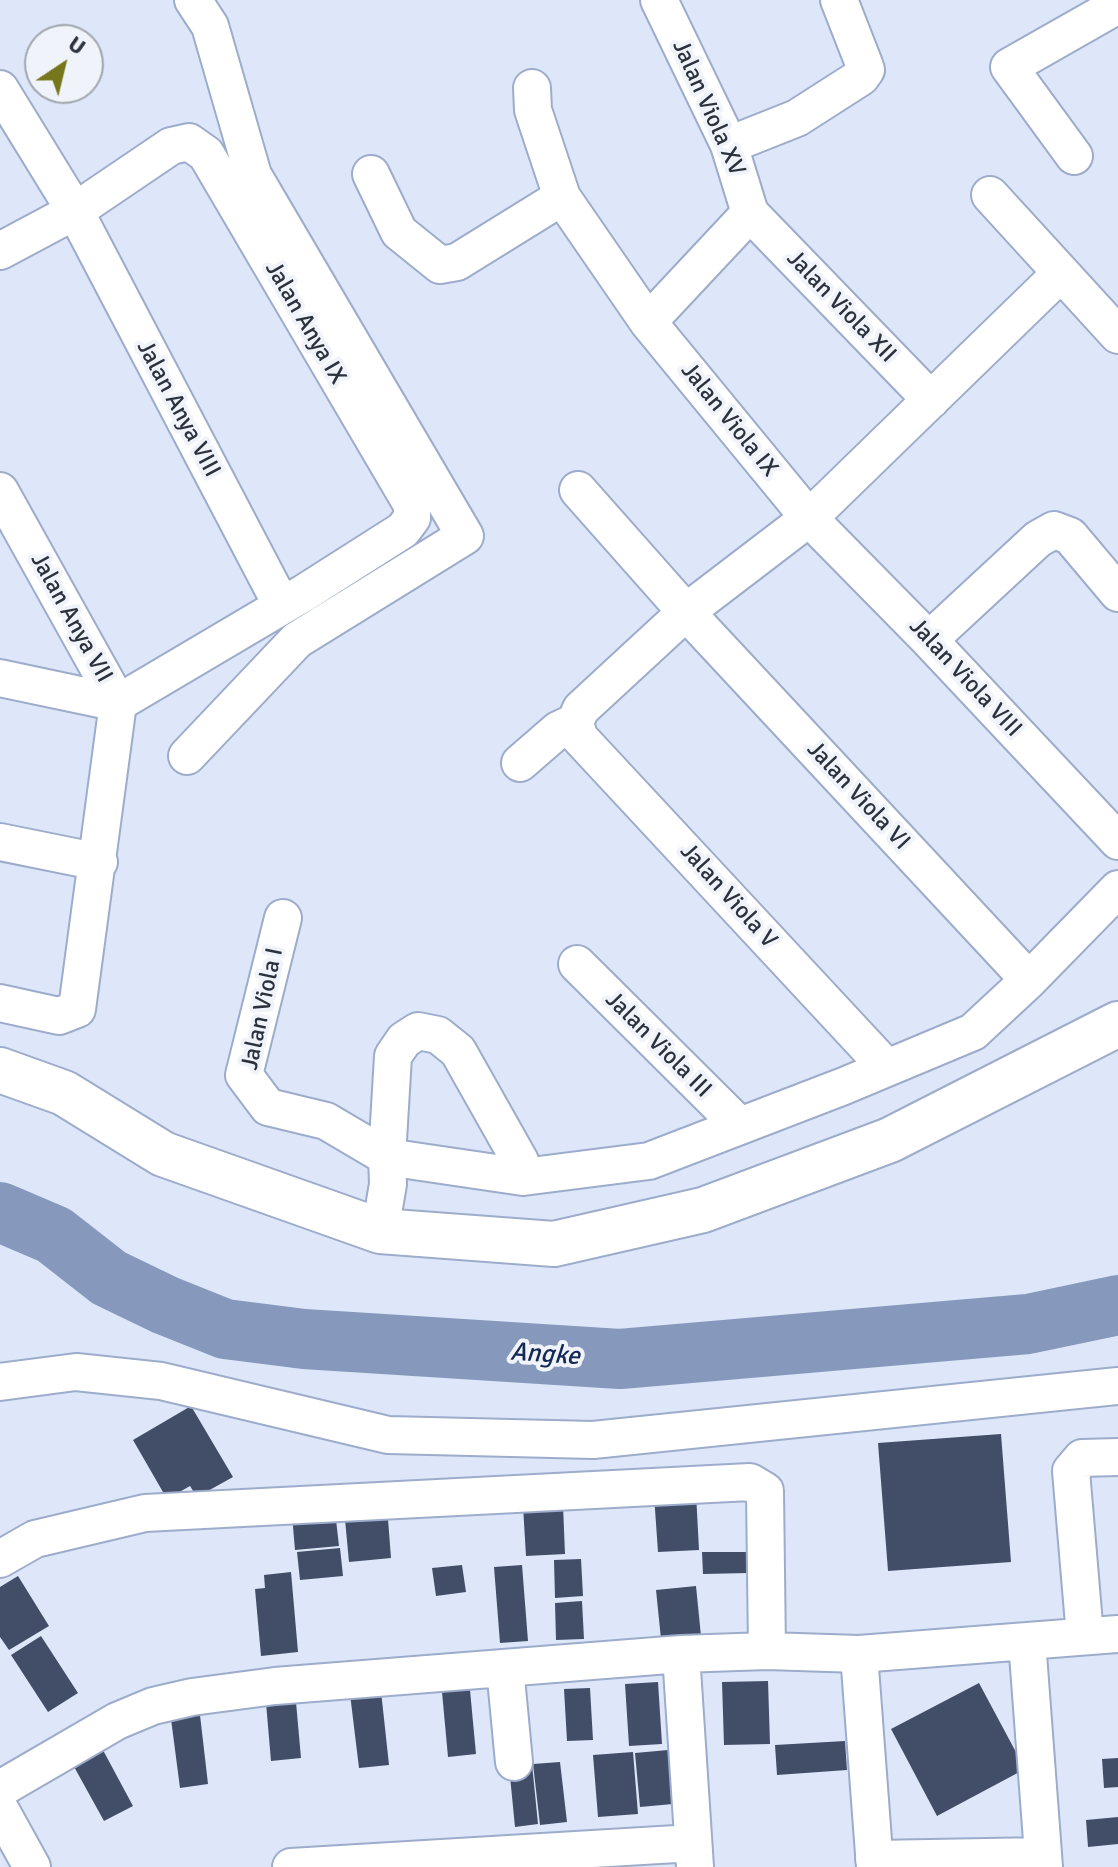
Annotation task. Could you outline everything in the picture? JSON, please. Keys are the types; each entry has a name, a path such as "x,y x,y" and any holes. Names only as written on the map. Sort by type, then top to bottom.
{"street":[{"path":"187,756 297,640 465,536 253,175 210,26 193,0"},
{"name":"Jalan Viola XV","path":"659,0 729,145 750,213"},
{"path":"729,145 797,118 861,77 866,70 839,0"},
{"path":"1074,156 1009,67 1118,5"},
{"name":"Jalan Viola IX","path":"532,88 533,110 562,197 648,322 809,518"},
{"name":"Jalan Anya VIII","path":"0,89 75,211 282,606"},
{"name":"Jalan Anya IX","path":"75,211 171,146 189,142 206,154 412,505 412,518 403,530 282,606"},
{"path":"371,174 399,232 440,265 457,262 562,197"},
{"path":"990,195 1118,335"},
{"path":"0,251 75,211"},
{"path":"648,322 750,213"},
{"name":"Jalan Viola XII","path":"750,213 931,400"},
{"path":"520,763 558,730 575,722 581,709 686,612 809,518 1060,274"},
{"name":"Jalan Viola VI","path":"578,490 686,612 1029,980"},
{"name":"Jalan Anya VII","path":"2,496 118,703"},
{"name":"Jalan Viola VIII","path":"809,518 1118,841"},
{"path":"929,640 1038,539 1054,530 1070,536 1118,593"},
{"path":"0,678 118,703 282,606"},
{"path":"0,1003 59,1016 77,1009 118,703"},
{"name":"Jalan Viola V","path":"575,722 579,737 886,1067"},
{"path":"0,842 99,862"},
{"path":"387,1157 523,1177 649,1161 844,1086 973,1032 1118,889"},
{"name":"Jalan Viola I","path":"283,918 244,1075 268,1107 326,1121 387,1157"},
{"name":"Jalan Viola III","path":"577,964 739,1125"},
{"path":"0,1070 64,1093 163,1154 380,1231 554,1244 703,1210 890,1140 1118,1024"},
{"path":"380,1231 388,1184 393,1056 404,1040 418,1031 438,1035 458,1051 520,1161 523,1177"},
{"path":"0,1382 76,1372 161,1381 388,1435 593,1440 1118,1386"},
{"path":"0,1789 117,1721 153,1706 192,1697 275,1686 681,1654 767,1651 859,1654 1101,1635 1071,1471 1082,1458 1118,1457"},
{"path":"0,1559 35,1539 145,1513 750,1482 765,1491 767,1651"},
{"path":"859,1654 874,1863 1044,1861 1027,1641"},
{"path":"291,1867 694,1855 681,1654"},
{"path":"505,1668 514,1762"},
{"path":"0,1809 32,1867"}],"building":[{"path":"191,1406 233,1477 197,1497 190,1486 167,1499 133,1440"},
{"path":"1001,1434 1011,1562 888,1571 878,1443"},
{"path":"696,1493 699,1550 658,1552 654,1495"},
{"path":"563,1505 565,1554 526,1556 523,1506"},
{"path":"387,1506 391,1558 349,1562 344,1509"},
{"path":"335,1511 339,1546 295,1550 292,1515"},
{"path":"340,1548 343,1576 300,1580 297,1552"},
{"path":"702,1552 747,1552 748,1573 703,1574"},
{"path":"581,1559 583,1596 555,1598 554,1560"},
{"path":"462,1565 466,1592 436,1596 432,1568"},
{"path":"522,1565 528,1641 500,1643 494,1567"},
{"path":"291,1572 298,1652 261,1656 255,1589 265,1588 264,1575"},
{"path":"18,1576 49,1626 9,1650 0,1637 0,1587"},
{"path":"696,1586 701,1636 661,1639 656,1590"},
{"path":"582,1601 584,1639 556,1640 555,1603"},
{"path":"41,1636 78,1693 48,1712 11,1655"},
{"path":"768,1681 770,1744 724,1745 722,1682"},
{"path":"658,1682 662,1744 629,1746 625,1684"},
{"path":"979,1683 1025,1769 937,1816 891,1729"},
{"path":"590,1688 593,1740 567,1741 564,1689"},
{"path":"470,1690 476,1754 448,1757 442,1692"},
{"path":"381,1691 389,1765 359,1768 350,1694"},
{"path":"296,1702 301,1758 271,1761 266,1703"},
{"path":"200,1715 208,1784 180,1788 171,1719"},
{"path":"97,1739 133,1806 104,1821 67,1754"},
{"path":"845,1741 847,1770 777,1775 775,1745"},
{"path":"668,1750 673,1804 640,1807 635,1753"},
{"path":"633,1752 638,1814 598,1817 593,1755"},
{"path":"1118,1758 1118,1787 1104,1788 1102,1759"},
{"path":"560,1762 567,1822 540,1825 533,1764"},
{"path":"532,1764 538,1824 515,1827 509,1766"},
{"path":"1118,1817 1118,1844 1088,1847 1086,1820"}],"waterway":[{"name":"Angke","path":"0,1212 54,1235 109,1278 165,1305 225,1329 304,1339 620,1359 1028,1324 1118,1305"}]}
